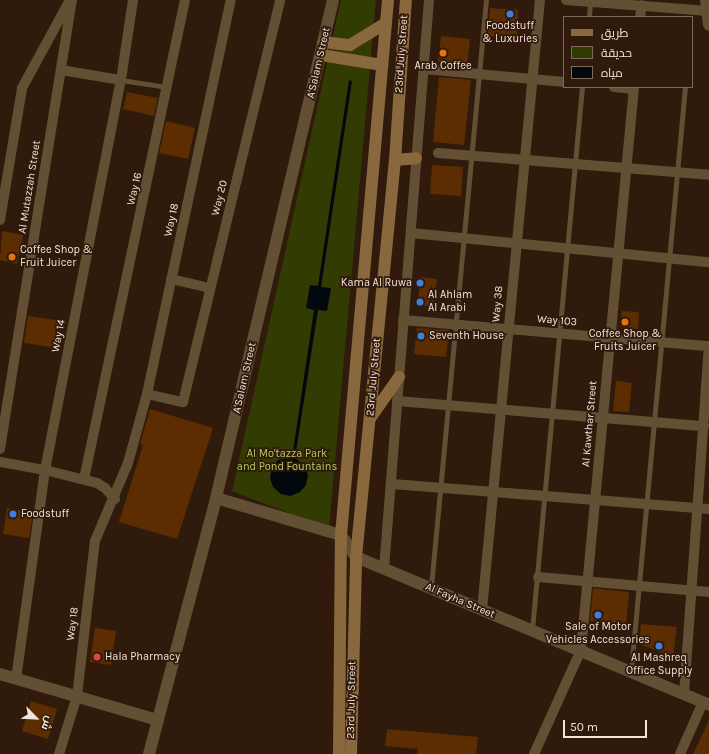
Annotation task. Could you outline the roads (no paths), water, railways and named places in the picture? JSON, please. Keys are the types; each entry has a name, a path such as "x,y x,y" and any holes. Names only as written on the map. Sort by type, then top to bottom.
{"main road":[{"name":"23rd July Street","path":"339,754 341,535 388,0"},
{"name":"23rd July Street","path":"351,754 356,557 394,160 406,0"},
{"path":"324,42 350,45 386,23"},
{"path":"321,55 382,65"},
{"path":"394,160 416,158"},
{"path":"370,418 399,377"}],"street":[{"name":"Al Mutazzah Street","path":"0,449 5,387 61,70 71,0"},
{"path":"0,220 22,88 71,0"},
{"name":"Way 14","path":"16,679 45,470 121,80 133,0"},
{"name":"Way 16","path":"84,479 168,88 185,0"},
{"name":"Way 18","path":"59,754 77,696 95,541 115,499 134,445 147,394 231,0"},
{"name":"Way 20","path":"147,394 183,402 280,0"},
{"name":"A'Salam Street","path":"149,754 216,498 333,0"},
{"path":"384,568 392,484 403,320 429,0"},
{"name":"Way 38","path":"482,610 523,160 540,0"},
{"path":"566,0 642,5 692,12 707,7 709,25"},
{"path":"640,16 642,5"},
{"path":"424,69 563,82"},
{"path":"61,70 121,80"},
{"name":"Al Kawthar Street","path":"534,754 581,650 634,88"},
{"path":"438,153 709,175"},
{"path":"411,233 709,262"},
{"path":"172,279 210,288"},
{"name":"Way 103","path":"403,320 709,346"},
{"path":"684,694 693,590 709,346"},
{"path":"397,401 704,426"},
{"path":"0,462 84,479 105,488 115,499"},
{"path":"392,484 709,510"},
{"path":"216,498 341,535 356,557"},
{"name":"Al Fayha Street","path":"356,557 631,670 706,704"},
{"path":"538,577 709,592"},
{"path":"0,674 157,720"},
{"path":"680,754 706,704"}],"lane":[{"path":"431,588 486,0"},
{"path":"589,16 590,2"},
{"path":"121,80 168,88"},
{"path":"531,630 538,577 544,496 582,88"},
{"path":"631,670 685,88"}],"water":[{"path":"349,80 352,81 321,287 331,288 327,311 318,310 295,458 305,466 308,475 306,485 300,492 290,496 281,494 273,487 270,478 272,468 278,460 292,458 314,310 306,308 310,285 318,286"}],"place":[{"name":"Foodstuff & Luxuries","path":"510,14"},
{"name":"Arab Coffee","path":"443,53"},
{"name":"Coffee Shop & Fruit Juicer","path":"12,257"},
{"name":"Kama Al Ruwa","path":"420,283"},
{"name":"Al Ahlam Al Arabi","path":"420,302"},
{"name":"Coffee Shop & Fruits Juicer","path":"625,322"},
{"name":"Seventh House","path":"421,336"},
{"name":"Foodstuff","path":"13,514"},
{"name":"Sale of Motor Vehicles Accessories","path":"598,615"},
{"name":"Al Mashreq Office Supply","path":"659,646"},
{"name":"Hala Pharmacy","path":"97,657"}],"park label":[{"name":"Al Mo'tazza Park and Pond Fountains","path":"287,461"}]}
